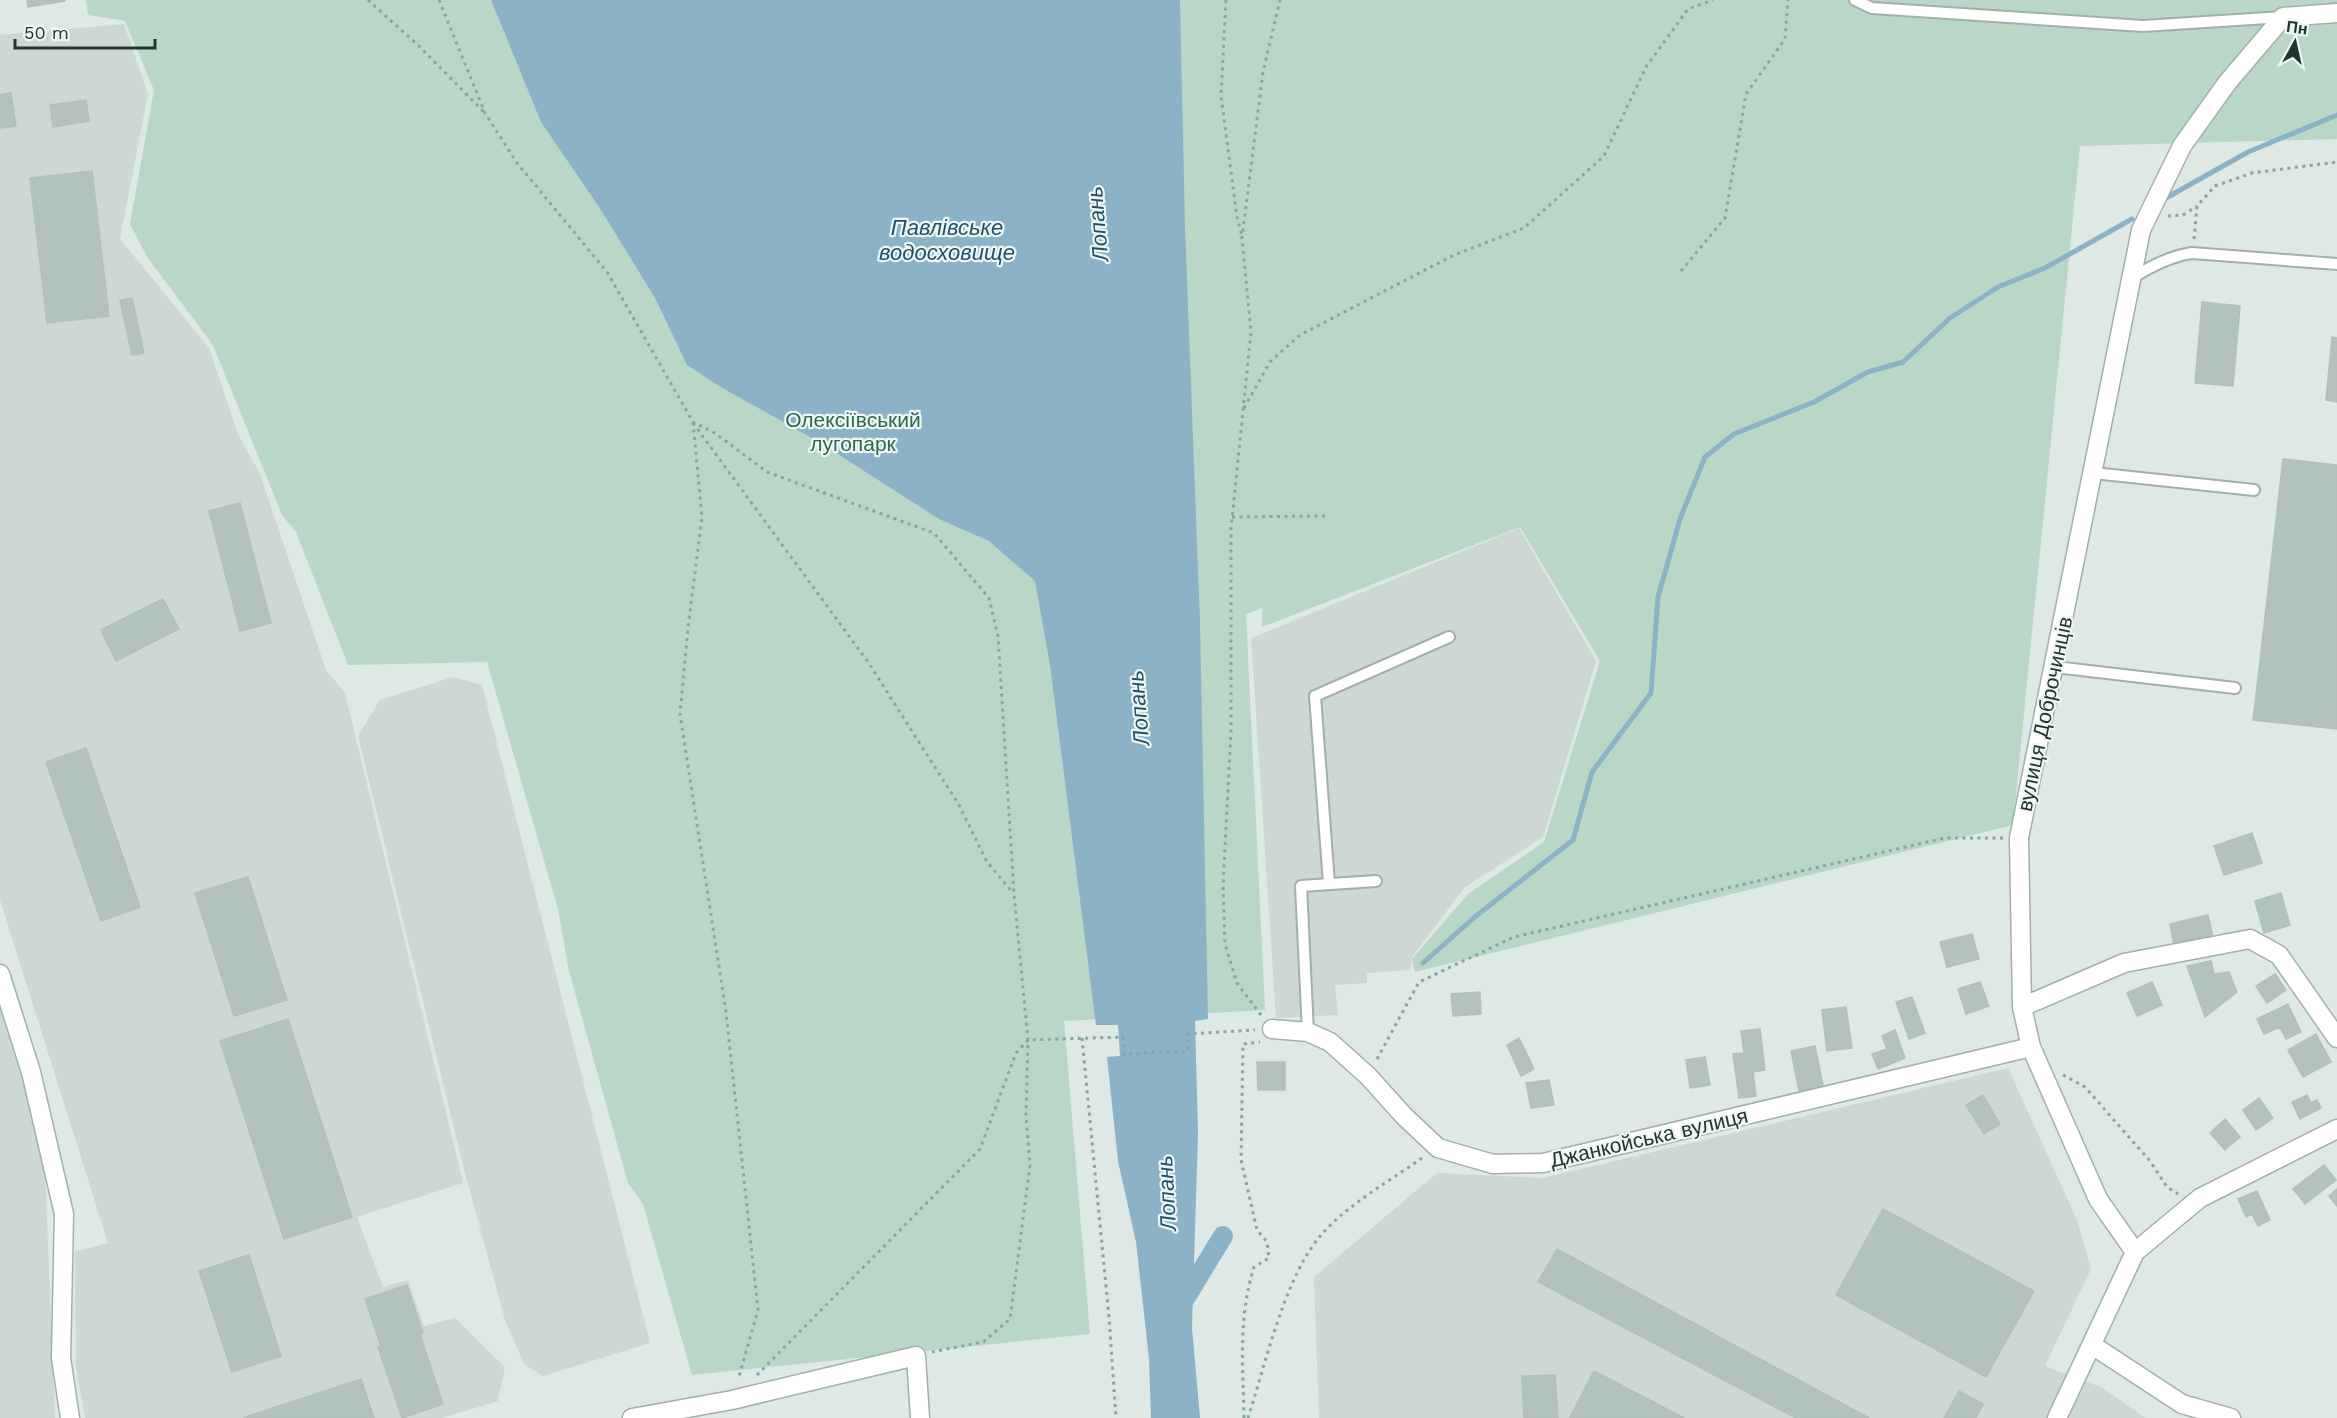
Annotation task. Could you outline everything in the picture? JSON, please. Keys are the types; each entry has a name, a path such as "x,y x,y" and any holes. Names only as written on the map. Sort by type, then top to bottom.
{"street":[{"path":"2283,17 2337,13"},
{"name":"вулиця Доброчинців","path":"2134,1252 2098,1199 2035,1054 2022,1007 2019,838 2141,230 2182,146 2227,83 2283,17"},
{"path":"2022,1007 2124,963 2250,939 2279,955 2337,1038"},
{"path":"0,974 31,1072 64,1214 61,1358 70,1418"},
{"path":"1272,1029 1308,1032"},
{"name":"Джанкойська вулиця","path":"1308,1032 1330,1042 1368,1076 1404,1116 1438,1148 1493,1164 1543,1163 2035,1054"},
{"path":"2057,1418 2134,1252 2200,1198 2337,1129"},
{"path":"2092,1345 2182,1404 2231,1418"},
{"path":"632,1418 734,1409 916,1356 920,1418"}],"lane":[{"path":"1855,0 1872,8 2143,26 2283,17"},
{"path":"2132,278 2148,267 2176,255 2192,253 2337,264"},
{"path":"2093,473 2254,490"},
{"path":"1329,884 1315,696 1449,637"},
{"path":"2055,667 2235,688"},
{"path":"1308,1032 1301,886 1376,881"}],"path":[{"path":"368,0 420,47 485,113"},
{"path":"439,0 485,113 517,164 607,272 693,422 868,662 959,805 987,862 1014,894"},
{"path":"1226,0 1221,96 1236,217 1242,238 1251,332 1232,517 1231,731 1223,886 1225,944 1237,983 1272,1029 1274,1041 1243,1044 1241,1160 1257,1230 1267,1242 1269,1257 1254,1267 1246,1299 1242,1329 1246,1418"},
{"path":"1242,238 1263,72 1280,0"},
{"path":"1242,411 1270,362 1300,335 1454,255 1524,228 1604,156 1646,67 1688,9 1713,0"},
{"path":"1681,271 1725,218 1746,94 1785,39 1788,0"},
{"path":"2148,214 2165,217 2183,215 2197,207 2215,186 2252,173 2337,162"},
{"path":"2192,253 2197,207"},
{"path":"693,422 715,433 767,472 934,533 989,598 998,636 1014,894 1028,1040 1026,1116 1030,1165 1010,1319 982,1342 916,1356"},
{"path":"693,422 702,517 680,714 726,1012 758,1311 734,1409"},
{"path":"1232,517 1326,516"},
{"path":"1368,1076 1419,982 1514,937 1945,838 2019,838"},
{"path":"757,1375 980,1149 1016,1053 1028,1040 1123,1037 1124,1054 1188,1051 1187,1034 1237,1031"},
{"path":"1082,1038 1116,1418"},
{"path":"2035,1054 2085,1088 2150,1161 2167,1187 2179,1195 2200,1198"},
{"path":"1246,1418 1286,1300 1300,1267 1318,1239 1348,1210 1438,1148"}],"shaded area":[{"path":"124,24 148,94 120,239 209,348 238,434 260,474 326,670 345,693 463,1183 357,1217 383,1287 408,1280 424,1326 455,1318 505,1367 498,1401 442,1418 85,1418 76,1368 75,1252 108,1243 0,900 0,35"},
{"path":"1519,528 1596,661 1543,837 1464,888 1412,957 1410,970 1367,973 1367,983 1335,985 1338,1015 1276,1018 1251,638"},
{"path":"453,677 482,685 650,1343 543,1376 524,1364 505,1320 464,1169 358,736 380,700"},
{"path":"0,998 28,1083 45,1172 55,1418 0,1418"},
{"path":"2008,1068 2077,1220 2091,1269 2045,1366 2103,1388 2145,1418 1319,1418 1314,1277 1437,1173 1543,1178"}],"green space":[{"name":"Олексіївський лугопарк","path":"86,0 2337,0 2337,139 2080,146 2013,825 1415,972 1412,959 1468,894 1544,842 1600,661 1520,527 1262,627 1262,608 1246,614 1265,1010 1064,1021 1090,1334 692,1375 643,1204 628,1183 569,971 558,909 487,662 348,665 296,532 282,515 213,345 147,257 130,224 154,90 125,21 88,15"}],"water":[{"name":"Павлівське водосховище","path":"491,0 1180,0 1185,227 1200,622 1208,1019 1195,1021 1198,1133 1192,1328 1200,1418 1151,1418 1149,1359 1136,1242 1118,1161 1107,1057 1120,1056 1118,1025 1096,1025 1050,665 1035,581 989,541 939,519 819,442 719,386 687,365 655,298 601,210 541,122"}],"building":[{"path":"27,0 65,0 65,1 28,7"},
{"path":"11,93 16,126 0,128 0,95"},
{"path":"86,100 89,121 53,127 50,105"},
{"path":"92,171 109,316 47,323 30,178"},
{"path":"132,298 144,353 132,355 120,300"},
{"path":"2202,302 2240,306 2233,386 2195,383"},
{"path":"2332,337 2337,338 2337,402 2326,400"},
{"path":"2283,459 2337,465 2337,643 2263,635"},
{"path":"240,503 271,623 240,631 209,511"},
{"path":"163,599 179,629 116,661 101,630"},
{"path":"2263,635 2337,643 2337,729 2253,720"},
{"path":"86,748 140,907 101,921 46,762"},
{"path":"2252,833 2262,863 2224,875 2214,846"},
{"path":"248,877 287,1000 234,1016 195,893"},
{"path":"2281,893 2290,925 2264,933 2255,901"},
{"path":"2208,915 2213,937 2174,946 2170,924"},
{"path":"1972,934 1979,959 1947,967 1940,942"},
{"path":"2211,961 2214,974 2229,972 2237,992 2205,1017 2187,966"},
{"path":"2275,974 2286,990 2267,1003 2256,986"},
{"path":"1980,982 1989,1006 1966,1014 1958,989"},
{"path":"2152,982 2162,1005 2137,1016 2127,993"},
{"path":"1480,992 1481,1014 1453,1016 1451,994"},
{"path":"1912,997 1925,1033 1909,1039 1896,1002"},
{"path":"2288,1004 2301,1032 2286,1039 2280,1027 2264,1034 2257,1019"},
{"path":"1846,1007 1852,1048 1827,1051 1822,1010"},
{"path":"288,1019 352,1217 284,1239 220,1041"},
{"path":"1760,1029 1765,1070 1753,1072 1756,1096 1739,1098 1733,1054 1744,1053 1741,1031"},
{"path":"1895,1030 1905,1058 1878,1069 1872,1054 1887,1049 1882,1036"},
{"path":"2316,1034 2331,1062 2303,1077 2288,1050"},
{"path":"1519,1038 1534,1069 1521,1076 1507,1045"},
{"path":"1815,1046 1823,1085 1799,1091 1791,1051"},
{"path":"1705,1057 1710,1085 1690,1088 1686,1060"},
{"path":"1257,1062 1285,1062 1285,1090 1258,1090"},
{"path":"1549,1080 1554,1105 1531,1108 1526,1083"},
{"path":"1983,1095 2000,1124 1984,1134 1966,1105"},
{"path":"2307,1095 2311,1103 2317,1100 2321,1108 2300,1119 2292,1102"},
{"path":"2259,1098 2273,1118 2256,1130 2243,1110"},
{"path":"2225,1119 2240,1137 2225,1150 2210,1133"},
{"path":"2324,1165 2336,1180 2305,1204 2293,1189"},
{"path":"2337,1189 2337,1206 2329,1196"},
{"path":"2257,1191 2270,1220 2258,1226 2252,1214 2246,1217 2238,1199"},
{"path":"1883,1209 2034,1291 1986,1377 1836,1295"},
{"path":"1557,1249 1869,1418 1796,1418 1538,1282"},
{"path":"249,1255 281,1356 232,1372 199,1271"},
{"path":"407,1285 423,1333 381,1346 365,1299"},
{"path":"420,1334 443,1404 402,1418 378,1347"},
{"path":"1594,1371 1684,1418 1571,1418"},
{"path":"1555,1375 1558,1418 1524,1418 1522,1376"},
{"path":"361,1379 374,1418 243,1418"},
{"path":"1959,1391 1983,1404 1976,1418 1944,1418"}],"waterway":[{"path":"2166,198 2248,152 2337,115"},
{"path":"1423,963 1476,916 1573,840 1592,772 1651,693 1658,597 1680,519 1705,457 1734,434 1814,402 1868,372 1903,362 1950,318 1998,287 2045,268 2132,219"},
{"path":"1181,1305 1223,1236"}],"water label":[{"name":"Лопань","path":"1097,224"},
{"name":"Лопань","path":"1138,708"},
{"name":"Лопань","path":"1166,1193"}]}
